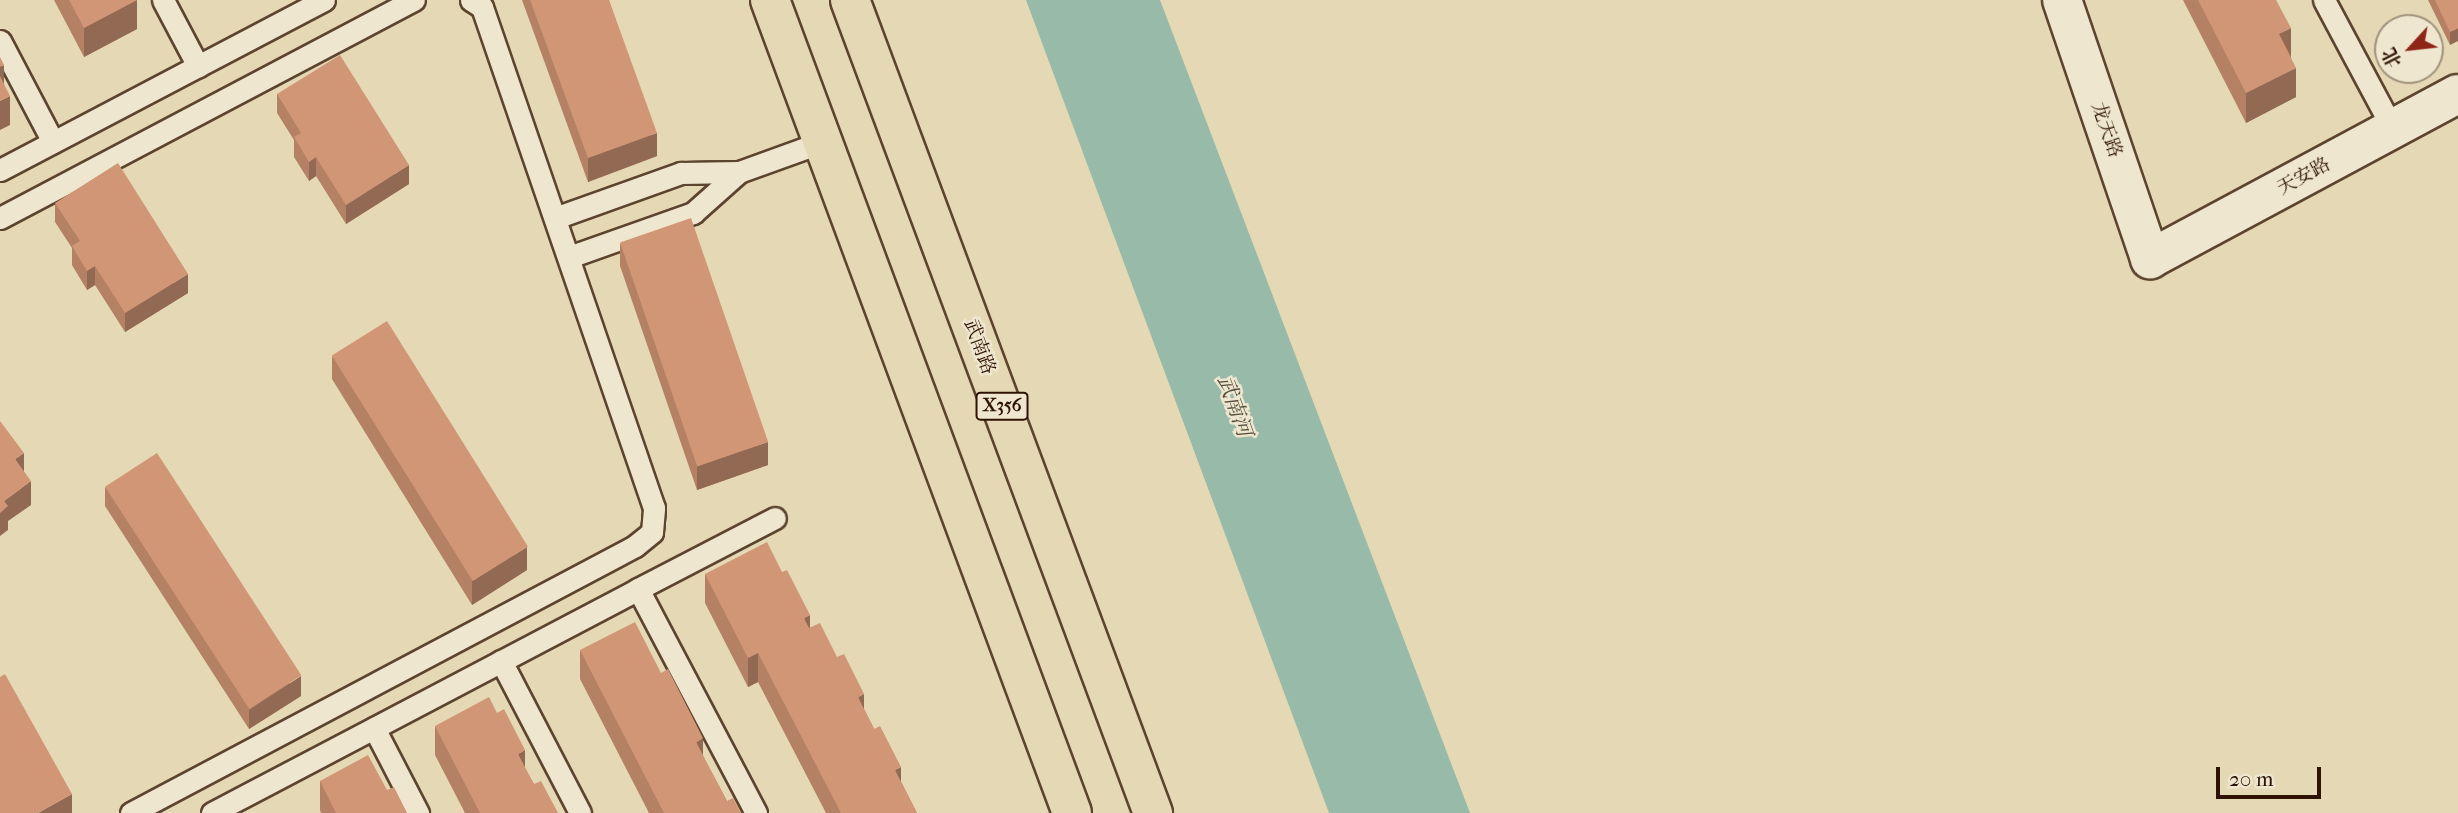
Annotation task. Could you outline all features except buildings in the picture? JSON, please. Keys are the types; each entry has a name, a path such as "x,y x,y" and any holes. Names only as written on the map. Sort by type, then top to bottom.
{"main road":[{"path":"769,0 1072,813"},
{"name":"武南路","path":"850,0 1153,813"}],"street":[{"name":"龙天路","path":"2062,0 2150,259"},
{"name":"天安路","path":"2150,259 2458,94"}],"lane":[{"path":"163,0 198,66"},
{"path":"0,170 324,0"},
{"path":"0,218 414,0"},
{"path":"131,813 635,546 653,532 654,508 569,257 482,6 471,0"},
{"path":"2324,0 2393,129"},
{"path":"0,41 53,142"},
{"path":"555,218 681,173 739,172 822,142"},
{"path":"569,257 693,213 739,172"},
{"path":"212,813 236,808 374,728 775,518"},
{"path":"638,589 756,813"},
{"path":"501,661 580,813"},
{"path":"374,728 418,813"}],"water":[{"name":"武南河","path":"1026,0 1160,0 1470,813 1329,813"}]}
